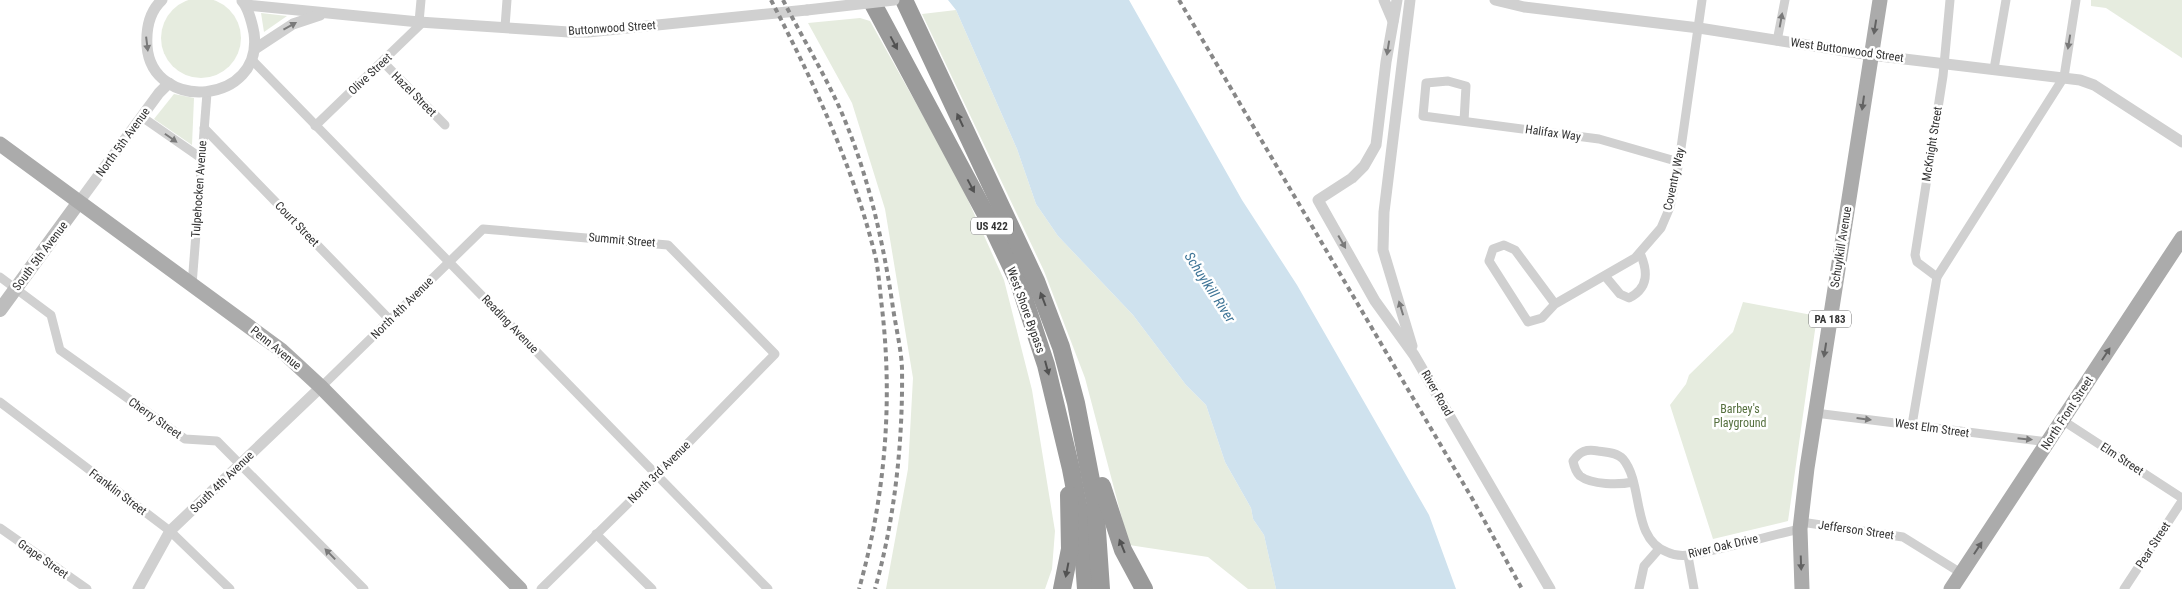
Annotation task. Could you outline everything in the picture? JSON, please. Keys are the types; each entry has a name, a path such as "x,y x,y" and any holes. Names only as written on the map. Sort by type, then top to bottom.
{"highway":[{"name":"West Shore Bypass","path":"872,0 990,222 1019,283 1046,365 1071,469 1081,521 1086,589"},
{"name":"West Shore Bypass","path":"904,0 1036,281 1061,347 1078,412 1095,501 1101,589"},
{"path":"1078,412 1091,442 1118,538 1129,564 1144,589"},
{"path":"1062,589 1070,548 1068,507 1071,469"}],"main road":[{"name":"Schuylkill Avenue","path":"1802,587 1801,525 1815,413 1880,0"},
{"name":"Penn Avenue","path":"0,144 281,350 321,386 520,589"},
{"name":"South 5th Avenue","path":"0,310 79,202"},
{"name":"North Front Street","path":"1951,589 2182,238"}],"street":[{"path":"421,0 421,22"},
{"path":"505,28 508,0"},
{"name":"Buttonwood Street","path":"243,3 330,14 421,22 588,32 894,0"},
{"path":"1384,0 1393,21"},
{"path":"1393,21 1397,0"},
{"path":"1410,0 1384,212 1383,250 1414,355"},
{"path":"1408,18 1420,0"},
{"name":"West Buttonwood Street","path":"1495,0 1699,28 1871,55 2064,77 2094,85 2182,142"},
{"name":"Coventry Way","path":"1555,304 1515,250 1504,245 1493,249 1488,261 1528,322 1542,318 1555,304 1605,276 1640,253 1661,228 1670,207 1679,162 1702,0"},
{"path":"1777,41 1785,0"},
{"name":"McKnight Street","path":"1938,277 1917,262 1915,255 1944,63 1950,0"},
{"path":"1994,69 2006,0"},
{"path":"158,1 148,24 148,50 156,68 169,83 185,90 207,93 226,87 236,81 252,60 255,48 253,30 243,3"},
{"path":"1912,425 1938,277 2064,77 2075,4"},
{"name":"Buttonwood Street","path":"255,48 293,24 309,18 330,14"},
{"name":"River Road","path":"1393,21 1376,145 1364,166 1352,178 1318,200 1375,301 1414,355 1550,589"},
{"name":"Olive Street","path":"315,126 383,62 421,22"},
{"name":"Reading Avenue","path":"252,60 768,589"},
{"name":"Hazel Street","path":"383,62 445,125"},
{"name":"Halifax Way","path":"1464,121 1466,86 1448,81 1426,83 1423,116 1599,139 1679,162"},
{"name":"North 5th Avenue","path":"79,202 169,83"},
{"name":"Tulpehocken Avenue","path":"192,285 207,93"},
{"path":"142,117 201,158"},
{"name":"Court Street","path":"204,128 390,320"},
{"name":"North 4th Avenue","path":"321,386 483,229"},
{"name":"Summit Street","path":"483,229 668,245 775,354"},
{"path":"1605,276 1620,294 1629,298 1635,295 1646,278 1646,268 1640,253"},
{"name":"Cherry Street","path":"0,277 51,315 60,350 185,439 217,441 242,464 364,589"},
{"name":"North 3rd Avenue","path":"542,589 775,354"},
{"name":"South 4th Avenue","path":"138,589 170,531 242,464 321,386"},
{"name":"Franklin Street","path":"0,402 170,531 230,589"},
{"name":"West Elm Street","path":"1815,413 2048,442"},
{"name":"Elm Street","path":"2062,420 2182,499"},
{"path":"1633,482 1622,485 1581,476 1576,470 1573,461 1579,452 1588,449 1611,452 1622,458 1633,482 1644,527 1659,549 1644,566 1639,589"},
{"name":"Pear Street","path":"2124,589 2182,499"},
{"name":"River Oak Drive","path":"1659,549 1675,555 1688,556 1801,525"},
{"name":"Jefferson Street","path":"1801,525 1903,537 1961,573"},
{"name":"Grape Street","path":"0,528 86,589"},
{"path":"596,534 652,589"},
{"path":"1688,556 1694,589"}],"green space":[{"path":"201,-2 216,1 229,10 238,23 241,38 238,53 229,66 216,75 201,78 186,75 173,66 164,53 161,38 164,23 173,10 186,1"},
{"path":"2091,0 2182,0 2182,58 2106,8 2091,6"},
{"path":"956,10 1017,149 1036,204 1058,236 1133,315 1186,385 1206,405 1225,462 1251,508 1253,519 1264,535 1276,589 1248,589 1208,557 1129,545 1085,378 1044,271 922,14"},
{"path":"261,13 287,16 264,32"},
{"path":"860,18 870,21 959,180 1004,280 1032,390 1055,531 1052,569 1045,589 886,589 908,469 913,378 885,209 852,103 808,23"},
{"path":"174,94 194,98 192,145 154,119"},
{"name":"Barbey's Playground","path":"1743,302 1817,316 1788,521 1713,539 1670,405 1686,384 1689,375 1733,332"}],"water":[{"name":"Schuylkill River","path":"948,0 1129,0 1242,200 1297,285 1429,515 1456,589 1276,589 1264,535 1253,519 1251,508 1225,462 1206,405 1186,385 1133,315 1058,236 1036,204 1017,149 956,10"}],"railway":[{"path":"771,0 817,94 844,159 867,225 877,265 885,344 886,414 881,485 868,554 859,589"},
{"path":"783,0 820,69 851,135 867,183 879,232 900,346 902,396 899,451 893,507 875,589"},
{"path":"1179,0 1473,500 1522,589"}]}
